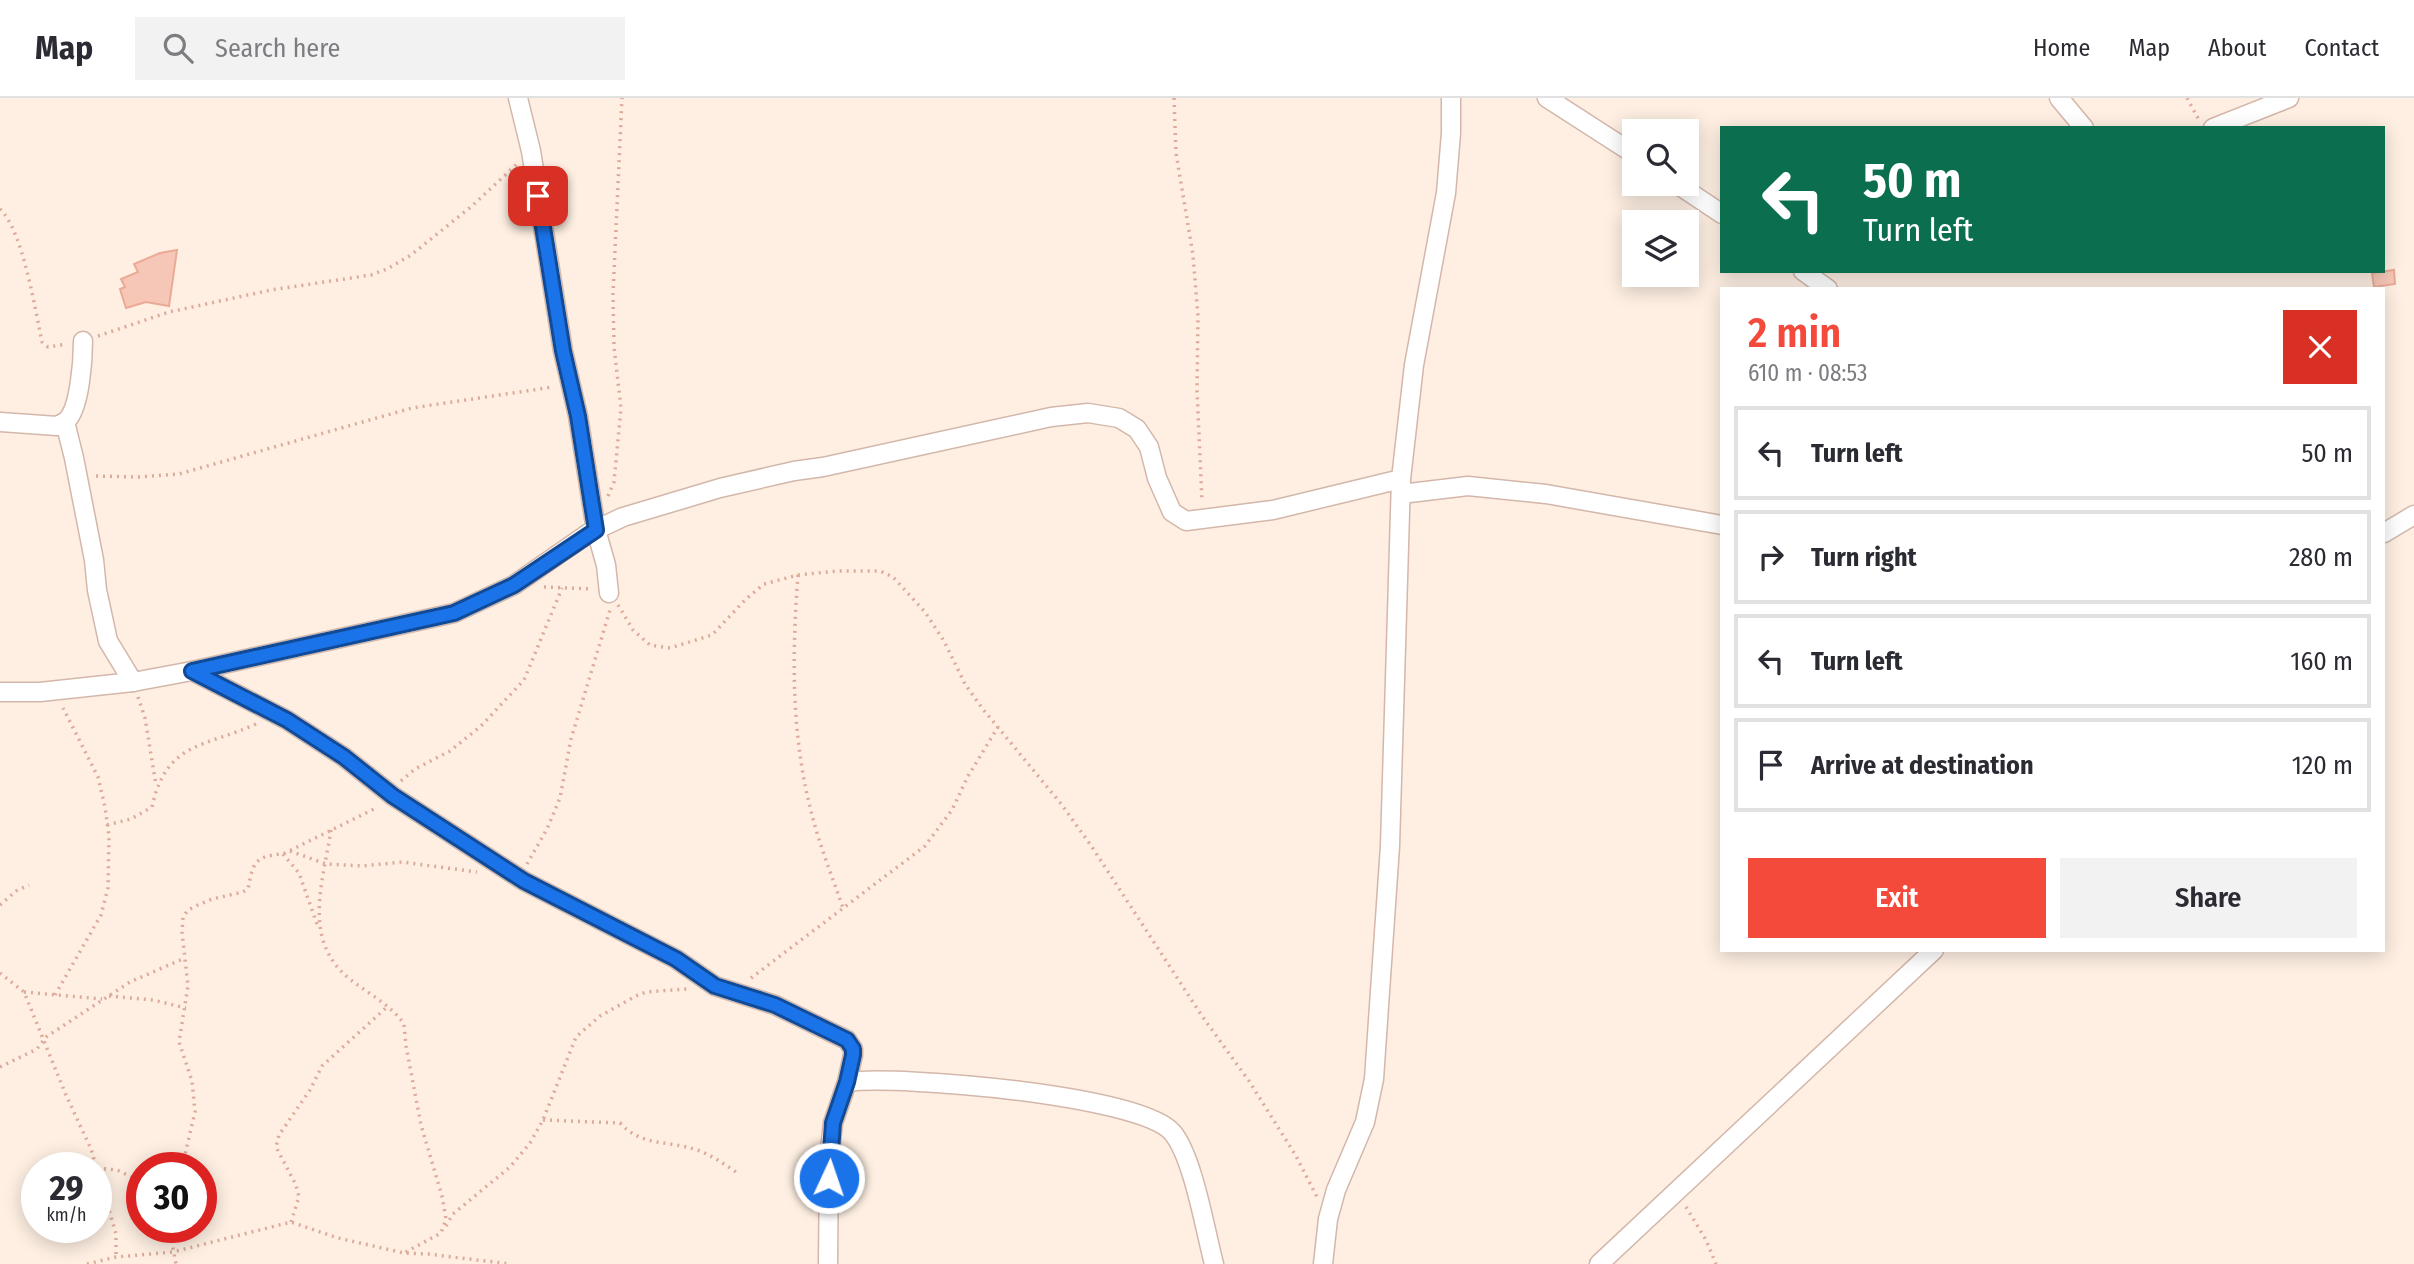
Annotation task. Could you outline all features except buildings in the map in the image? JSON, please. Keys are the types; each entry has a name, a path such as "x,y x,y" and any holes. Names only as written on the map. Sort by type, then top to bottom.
{"street":[{"path":"518,98 531,151 609,593"},
{"path":"1323,1264 1328,1219 1336,1190 1365,1122 1374,1079 1390,846 1401,487 1414,365 1446,193 1451,98"},
{"path":"1547,98 1622,146"},
{"path":"2059,98 2082,126"},
{"path":"2218,126 2289,98"},
{"path":"1694,196 1720,214"},
{"path":"1806,273 1825,287"},
{"path":"0,422 50,426 70,418 82,373 83,341"},
{"path":"0,692 40,692 133,682 454,613 514,585 595,524 720,488 1051,416 1088,412 1119,418 1137,429 1149,447 1157,478 1172,512 1186,522 1273,510 1401,487 1468,486 1546,494 1720,525"},
{"path":"65,422 108,641 133,682"},
{"path":"2385,532 2414,515"},
{"path":"192,671 278,715 344,757 393,796 516,876 676,959 723,988 775,1005 847,1040 853,1049 847,1082 833,1123 829,1158 828,1264"},
{"path":"1599,1264 1932,952"},
{"path":"847,1082 869,1079 1002,1088 1069,1098 1156,1121 1170,1130 1181,1144 1188,1161 1214,1264"}],"path":[{"path":"595,524 614,482 621,408 614,347 613,294 622,98"},
{"path":"1174,98 1176,153 1193,255 1198,317 1197,390 1202,521"},
{"path":"2187,98 2202,126"},
{"path":"0,209 11,223 27,272 45,346 51,347 83,341 169,312 271,290 371,275 387,269 411,255 472,206 531,151"},
{"path":"76,474 138,477 179,474 412,408 571,385"},
{"path":"516,876 537,848 560,798 570,738 583,705 613,599 633,630 650,645 670,648 712,635 764,584 798,575 880,571 893,578 925,612 944,641 965,684 1077,826 1202,1016 1249,1080 1296,1156 1328,1219"},
{"path":"798,575 793,662 800,760 811,812 843,908"},
{"path":"514,585 596,589 609,593"},
{"path":"186,1152 195,1112 192,1081 179,1042 186,1008 187,973 183,918 188,911 212,899 248,889 254,864 272,855 290,851 372,811 393,796 402,778 450,751 481,726 524,680 562,588"},
{"path":"107,825 131,819 152,807 156,787 145,718 133,682"},
{"path":"55,995 101,915 108,888 107,825 98,777 65,714 56,689"},
{"path":"156,787 173,761 183,752 278,715"},
{"path":"404,1254 441,1233 453,1214 510,1167 530,1143 543,1120 576,1037 593,1022 646,992 723,988 756,975 934,837 998,727"},
{"path":"320,932 319,908 331,830"},
{"path":"290,851 326,864 362,866 402,862 484,874"},
{"path":"283,854 299,873 326,950 337,967 404,1024 421,1125 442,1196 446,1219 441,1233"},
{"path":"0,905 16,891 29,885"},
{"path":"0,1067 37,1049 43,1041 106,997 146,973 185,958"},
{"path":"0,973 24,992 93,1152"},
{"path":"24,992 153,1000 186,1008"},
{"path":"291,1223 299,1197 296,1185 276,1147 279,1135 310,1090 321,1066 387,1007"},
{"path":"543,1120 620,1123 636,1138 697,1150 736,1172"},
{"path":"1675,1191 1706,1240 1716,1264"},
{"path":"112,1220 116,1234 116,1257"},
{"path":"87,1264 116,1257 173,1252 291,1223 404,1254 428,1254 510,1264"},
{"path":"172,1243 176,1264"}],"route":[{"path":"538,196 596,530 514,585 454,613 192,671 287,720 344,757 393,796 524,881 676,959 715,986 775,1005 847,1040 853,1049 853,1055 833,1123 829,1178"}]}
